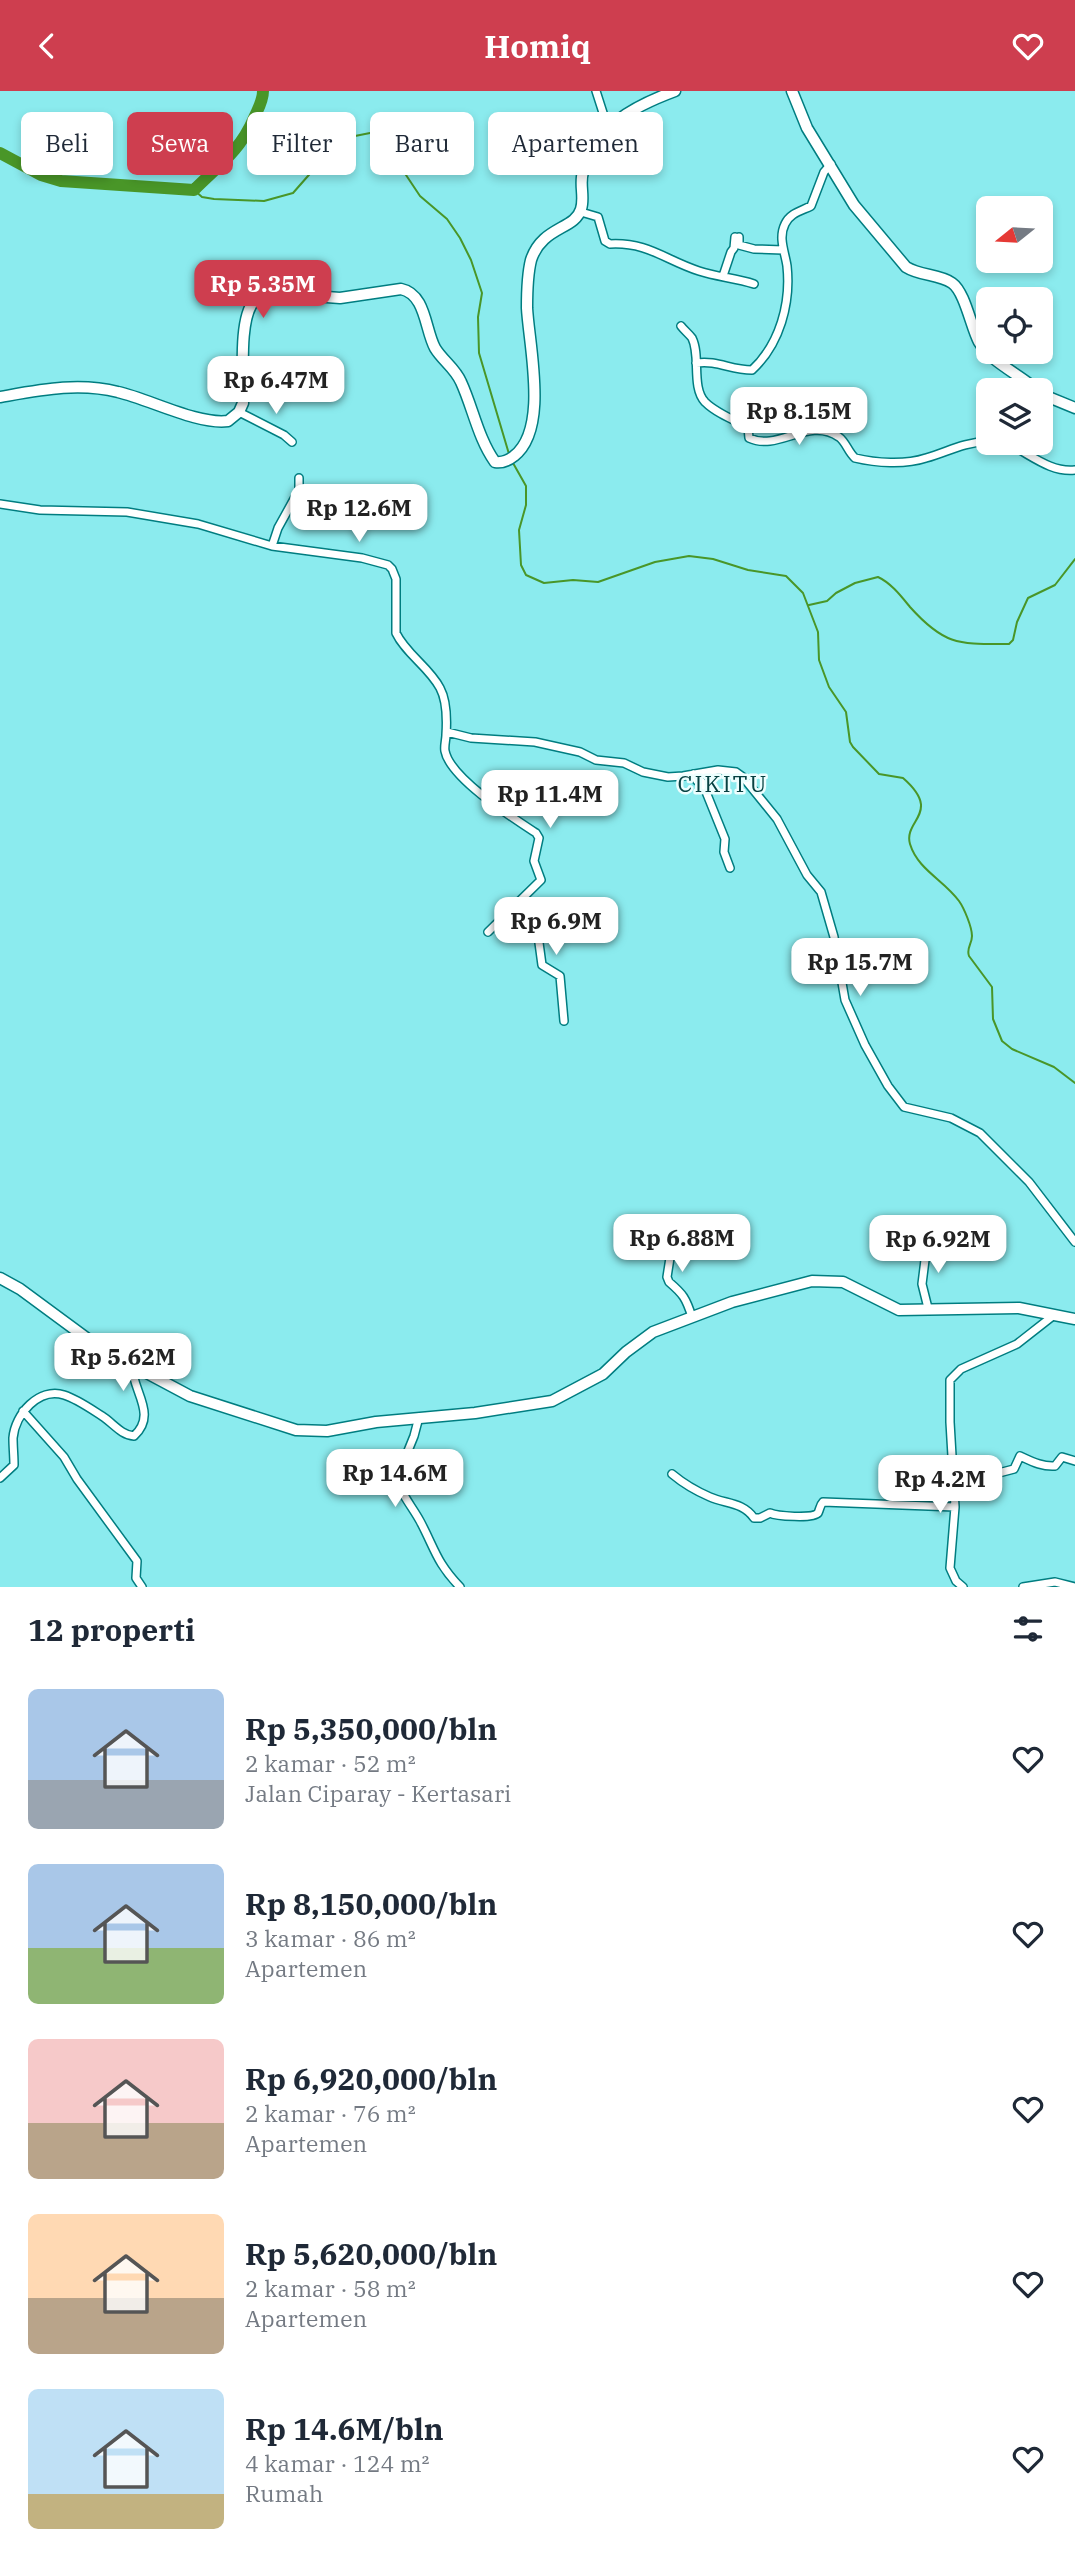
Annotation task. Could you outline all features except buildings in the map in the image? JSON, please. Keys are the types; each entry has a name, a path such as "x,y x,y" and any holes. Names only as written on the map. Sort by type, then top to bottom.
{"main road":[{"path":"630,112 675,91"},
{"path":"792,91 807,128 860,213 906,267 955,285 979,342 987,353 1023,378"},
{"path":"0,397 52,388 77,387 119,392 210,420 228,421 239,412 243,404 246,325 255,300 274,293 340,298 405,290 419,303 436,350 455,370 488,451 495,461 504,462 517,454 527,443 531,429 534,387 527,311 529,269 541,241 573,221 580,212 583,175"},
{"path":"1053,399 1075,408"},
{"path":"0,1278 20,1289 100,1348 190,1396 296,1430 327,1431 552,1401 603,1374 653,1332 772,1290 804,1282 828,1280 858,1287 899,1310 1019,1308 1075,1319"}],"street":[{"path":"596,91 603,112"},
{"path":"696,363 710,361 752,370 774,342 783,320 788,282 783,250 785,224 791,215 811,206 824,172 831,164"},
{"path":"580,212 598,217 607,243 624,243 647,249 691,268 754,284"},
{"path":"737,257 734,249 737,236 739,245 745,247 783,250"},
{"path":"723,276 745,247"},
{"path":"681,326 692,338 697,379 703,400 723,415 748,427 749,437 756,441 770,441 815,429 838,436 855,458 906,462 925,459 952,447 976,443"},
{"path":"239,412 284,435 292,442"},
{"path":"1029,455 1054,468 1075,470"},
{"path":"272,546 278,528 299,490 299,478"},
{"path":"0,504 40,510 127,512 198,524 272,546 362,558 388,565 396,579 396,633 439,686 445,704 445,747 449,760 479,793 536,833 538,838 539,845 533,859 541,880 488,932"},
{"path":"447,732 471,739 546,744 580,752 597,760 624,763 643,772 668,776 718,770 736,772 758,792 777,819 807,875 821,892 834,937 845,1000 865,1045 894,1094 904,1107 951,1118 980,1133 1029,1182 1075,1242"},
{"path":"693,774 702,782 725,839 724,852 730,868"},
{"path":"515,906 537,929 542,965 560,976 564,1021"},
{"path":"676,1226 667,1277 668,1282 681,1291 692,1317"},
{"path":"927,1244 922,1284 928,1308"},
{"path":"963,1587 956,1581 950,1569 955,1507 950,1380 961,1369 1017,1344 1054,1315"},
{"path":"0,1478 14,1465 13,1437 23,1411 40,1397 65,1395 101,1415 127,1436 134,1436 141,1430 145,1419 142,1396 132,1375 132,1365"},
{"path":"23,1411 64,1457 137,1561 136,1578 142,1587"},
{"path":"418,1417 414,1436 397,1478 405,1499 419,1520 435,1555 446,1574 460,1587"},
{"path":"954,1485 968,1487 991,1475 1014,1469 1020,1455 1052,1467 1062,1457 1075,1461"},
{"path":"672,1474 712,1498 745,1507 754,1518 769,1513 812,1516 818,1513 822,1501 955,1507"},
{"path":"1024,1587 1055,1583 1075,1587"}],"waterway":[{"path":"0,153 41,175 61,181 194,190 242,140 260,105 263,91"},
{"path":"194,190 202,197 214,199 264,201 293,193 322,160 350,137 375,132 392,139 396,144 402,169 420,196 447,219 471,260 482,293 478,317 479,353 509,454"},
{"path":"513,463 526,486 526,505 519,530 521,565 526,575 544,583 573,580 598,582 655,562 689,556 786,576 803,593 818,632 819,660 829,687 846,712 850,742 879,774 903,778 920,800 921,808 909,836 910,844 919,861 953,894 965,913 972,936 969,956 992,987 993,1019 1002,1041 1012,1049 1054,1067 1075,1083"},
{"path":"809,605 827,601 855,583 878,577 896,590 922,620 944,636 965,643 1009,644 1013,640 1017,622 1028,598 1055,585 1075,559"}],"district":[{"name":"CIKITU","path":"723,784"}]}
